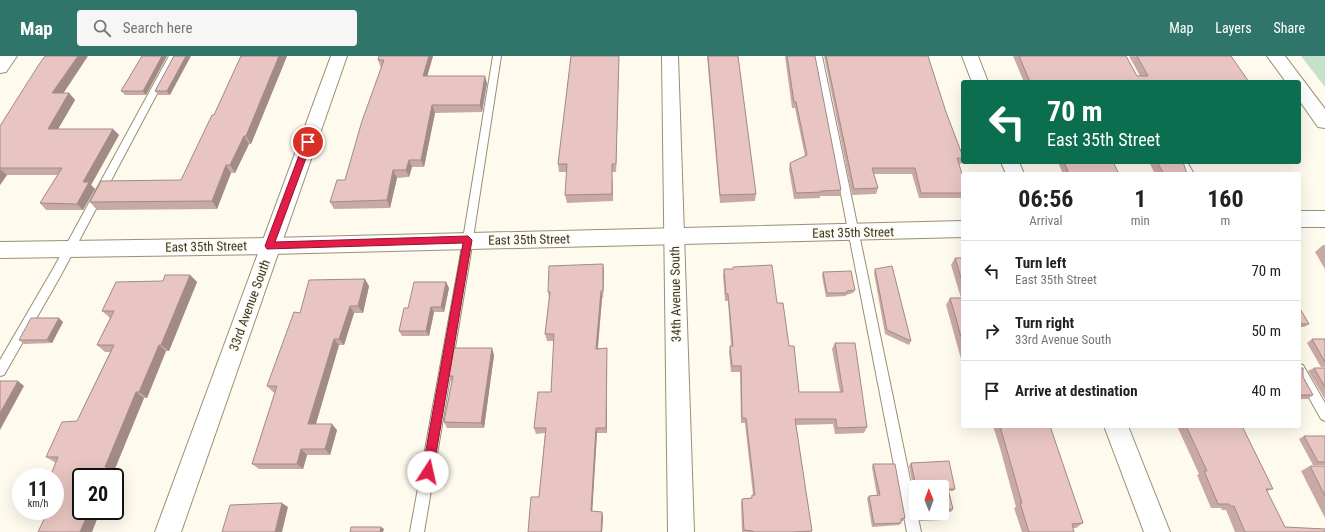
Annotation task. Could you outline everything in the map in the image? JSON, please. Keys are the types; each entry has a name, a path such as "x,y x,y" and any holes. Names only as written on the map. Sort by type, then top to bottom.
{"street":[{"path":"0,68 9,56"},
{"name":"33rd Avenue South","path":"168,532 339,56"},
{"name":"34th Avenue South","path":"670,56 681,532"},
{"path":"970,56 979,80"},
{"path":"1276,56 1294,80"},
{"path":"1301,90 1325,122"},
{"path":"1301,219 1325,219"},
{"name":"East 35th Street","path":"0,250 270,246 961,229"},
{"path":"1117,428 1157,532"}],"lane":[{"path":"0,371 69,248 173,56"},
{"path":"417,532 468,240 497,56"},
{"path":"818,56 852,231 914,532"},
{"path":"1301,373 1325,415"}],"green space":[{"path":"1301,56 1325,56 1325,87"}],"building":[{"path":"45,56 78,56 52,93 69,93 48,129 113,129 83,182 89,182 77,204 40,203 62,168 0,168 0,126"},
{"path":"142,56 162,56 143,91 121,91"},
{"path":"174,56 186,56 167,91 155,91"},
{"path":"241,56 279,56 246,136 244,136 230,165 226,165 212,201 90,202 101,181 181,180 212,115 214,115"},
{"path":"379,56 429,56 423,76 485,76 480,105 432,105 421,160 409,160 406,170 393,170 387,200 330,202 337,180 345,180 362,121 384,60 378,60"},
{"path":"571,56 619,56 616,164 612,164 612,194 565,195 567,164 558,164"},
{"path":"708,56 738,56 756,194 720,195"},
{"path":"787,56 815,56 841,190 796,193 790,163 807,155 796,102 794,102"},
{"path":"826,56 928,56 946,112 961,152 961,158 957,158 961,172 961,193 921,193 915,168 872,168 878,188 854,189"},
{"path":"1019,56 1126,56 1137,76 1148,76 1137,56 1231,56 1248,80 1029,80"},
{"path":"1065,164 1114,164 1118,172 1068,172"},
{"path":"1158,164 1184,164 1186,172 1163,172"},
{"path":"955,258 961,258 961,278"},
{"path":"603,264 603,291 601,291 596,349 607,348 606,428 596,428 591,511 602,512 601,532 528,532 531,497 539,497 546,428 534,428 538,392 551,392 554,334 545,334 550,292 548,292 549,266"},
{"path":"772,265 777,303 783,303 789,346 794,346 799,392 843,392 835,343 855,343 867,427 837,428 836,419 795,419 812,531 753,532 744,530 742,499 752,498 752,495 755,495 746,418 742,418 741,366 732,366 730,346 733,346 724,269 733,269 733,267"},
{"path":"892,266 911,341 887,330 875,269"},
{"path":"851,271 855,290 847,291 847,293 827,293 823,272"},
{"path":"165,275 190,275 161,345 159,345 139,392 136,392 105,467 107,468 72,468 72,520 85,520 80,532 38,532 44,520 64,520 64,468 54,468 58,457 46,457 62,422 77,421 114,345 97,345 114,311 102,311 116,282 163,281"},
{"path":"365,279 358,306 350,306 339,339 334,339 308,424 332,424 325,449 301,449 297,464 252,464 277,386 267,386 294,312 300,313 309,280"},
{"path":"414,282 446,282 441,307 431,307 426,331 399,331 404,308 408,308"},
{"path":"950,298 961,298 961,337"},
{"path":"1301,310 1309,324 1301,324"},
{"path":"31,318 59,318 47,340 19,340"},
{"path":"1312,339 1325,339 1325,362"},
{"path":"454,348 492,348 481,423 444,422 453,376 449,376"},
{"path":"1301,368 1303,368 1303,377 1313,395 1301,395"},
{"path":"1314,368 1325,368 1325,387"},
{"path":"0,381 18,381 0,413"},
{"path":"1001,428 1051,428 1083,523 1072,524 1074,532 1029,532 1020,503 1022,503"},
{"path":"1187,428 1243,428 1273,489 1266,489 1285,527 1325,529 1325,532 1245,532 1234,506 1230,506 1229,504 1218,504 1204,471 1207,471"},
{"path":"1304,436 1325,436 1325,462 1318,462"},
{"path":"949,461 955,489 949,489 949,480 915,480 911,463"},
{"path":"873,464 895,464 905,518 901,519 901,523 874,524 869,496 880,495"},
{"path":"1310,466 1325,466 1325,496"},
{"path":"949,493 953,509 949,509"},
{"path":"282,503 275,532 222,532 230,505"},
{"path":"351,527 381,527 380,532 350,532"}],"route":[{"path":"308,142 270,246 468,240 428,472"}]}
